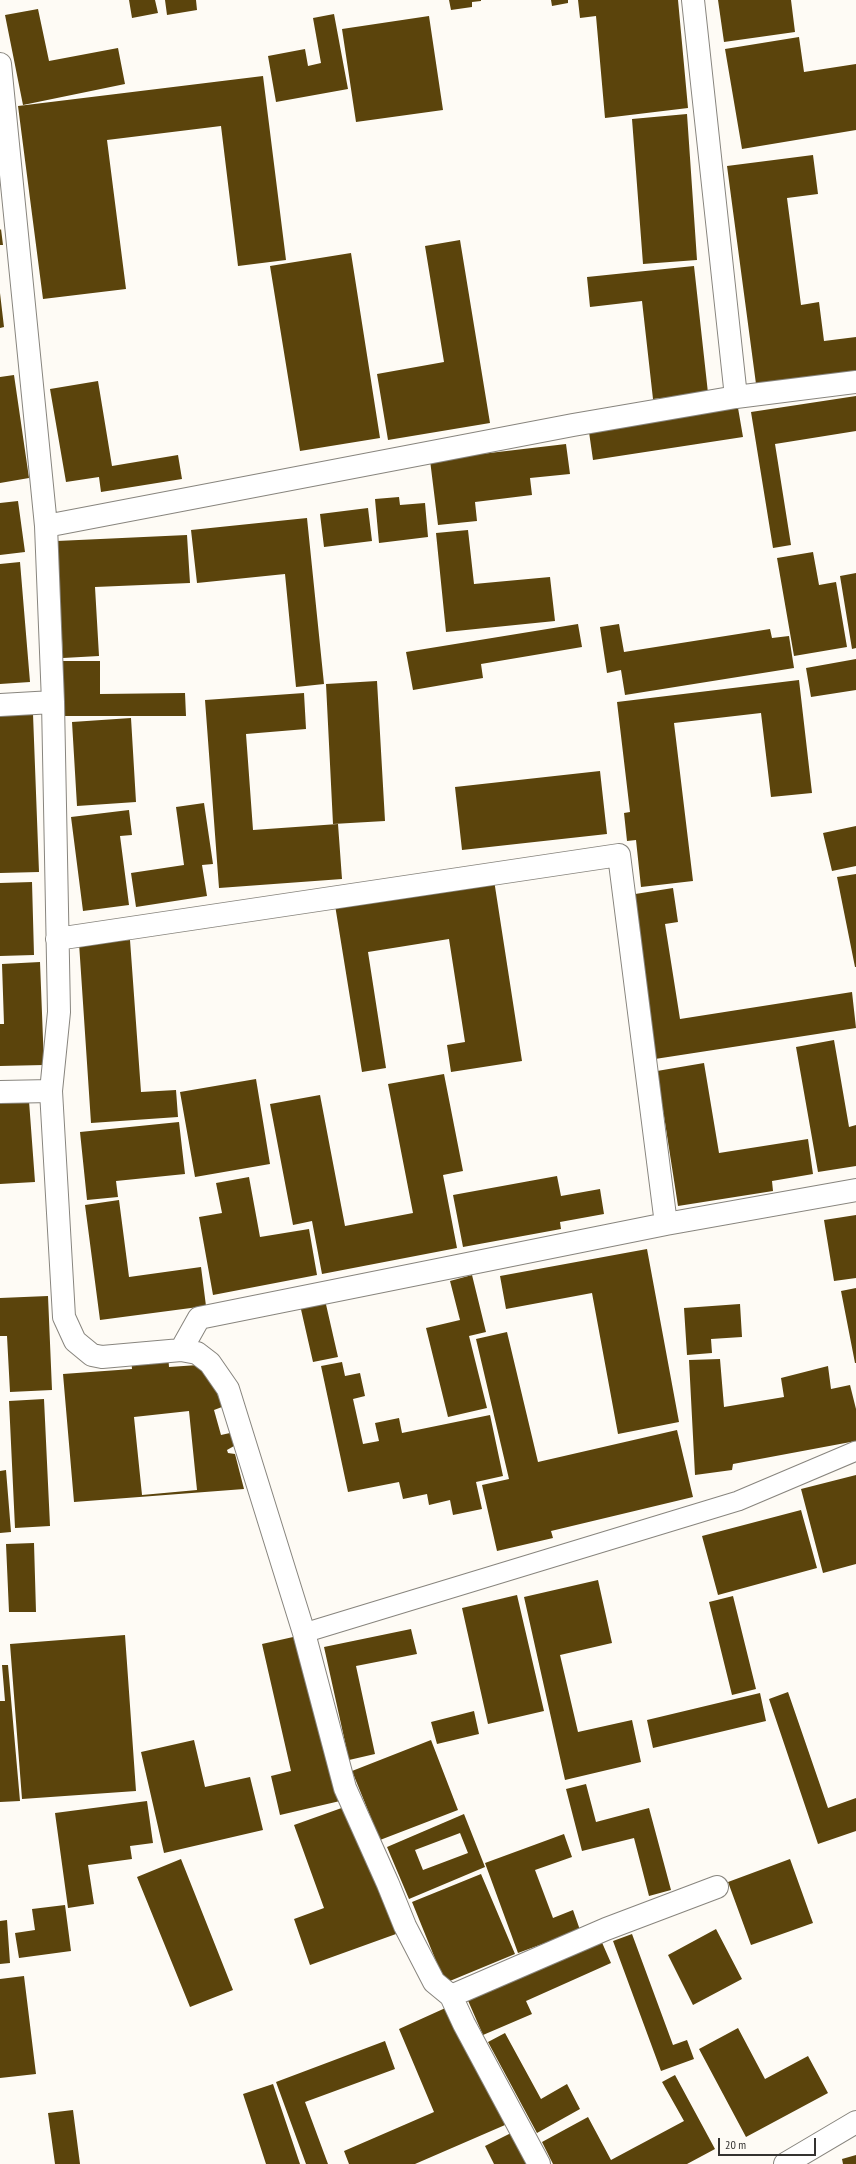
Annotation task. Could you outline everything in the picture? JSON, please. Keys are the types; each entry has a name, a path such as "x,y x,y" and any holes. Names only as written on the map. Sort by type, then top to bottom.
{"street":[{"path":"693,0 736,397"},
{"path":"0,64 46,526 53,702 59,1012 51,1091 64,1317 68,1330 81,1348 92,1355 102,1357 181,1350 197,1353 210,1363 228,1389 304,1633 344,1788 388,1884 405,1926 434,1982 451,1996 464,2024 539,2164"},
{"path":"46,526 573,425 736,397 856,382"},
{"path":"0,705 53,702"},
{"path":"57,939 619,855 666,1224"},
{"path":"0,1092 51,1091"},
{"path":"181,1350 199,1318 666,1224 856,1190"},
{"path":"451,1996 606,1929 717,1887"},
{"path":"785,2164 856,2122"}],"lane":[{"path":"304,1633 738,1501 856,1451"}],"building":[{"path":"129,0 155,0 158,13 132,18"},
{"path":"165,0 196,0 197,10 167,15"},
{"path":"449,0 481,1 472,2 472,7 451,10"},
{"path":"551,0 568,0 568,3 552,6"},
{"path":"578,0 678,0 688,108 605,118 596,16 580,18"},
{"path":"718,0 791,0 795,32 724,42"},
{"path":"38,9 49,61 118,48 125,84 23,105 5,15"},
{"path":"334,14 348,89 276,102 268,56 305,49 308,66 321,63 313,18"},
{"path":"429,16 443,110 356,122 342,29"},
{"path":"799,37 804,72 856,64 856,130 742,149 725,49"},
{"path":"263,76 286,260 238,266 221,126 107,140 126,289 43,299 18,106"},
{"path":"687,114 697,260 643,264 632,119"},
{"path":"813,155 818,194 787,198 801,305 819,302 824,341 856,337 856,371 756,384 727,166"},
{"path":"1,229 3,245 0,245"},
{"path":"460,240 490,423 388,440 377,374 444,362 425,246"},
{"path":"351,253 380,438 300,451 270,266"},
{"path":"694,266 708,393 653,399 642,301 590,307 587,277"},
{"path":"0,293 4,327 0,328"},
{"path":"14,375 29,478 0,483 0,377"},
{"path":"98,381 112,466 178,455 182,479 101,492 99,477 66,482 50,389"},
{"path":"856,396 856,431 775,444 791,545 773,548 751,412"},
{"path":"737,402 743,437 593,460 588,425"},
{"path":"566,444 570,474 530,478 532,495 475,502 477,521 438,525 430,460"},
{"path":"399,497 400,505 425,503 428,537 379,543 375,499"},
{"path":"18,501 25,552 0,555 0,503"},
{"path":"368,508 372,541 324,547 320,514"},
{"path":"307,518 324,684 296,687 285,574 197,583 191,530"},
{"path":"468,530 474,584 550,577 555,621 446,632 436,533"},
{"path":"187,535 190,583 95,587 99,656 63,658 57,541"},
{"path":"813,552 819,585 836,582 847,647 794,656 777,558"},
{"path":"20,562 30,682 0,684 0,564"},
{"path":"856,573 856,648 852,649 840,576"},
{"path":"578,624 582,647 481,664 483,678 413,690 406,652"},
{"path":"619,624 624,652 770,629 772,638 789,636 794,668 625,695 621,670 607,673 600,627"},
{"path":"856,659 856,690 811,697 806,668"},
{"path":"60,661 100,661 100,694 185,693 186,716 60,716"},
{"path":"799,680 812,793 771,797 761,713 674,723 693,881 641,887 636,840 627,841 624,813 630,812 617,702"},
{"path":"377,681 385,821 333,824 326,684"},
{"path":"304,693 306,729 246,734 253,830 338,824 342,879 219,888 205,700"},
{"path":"33,714 39,872 0,873 0,715"},
{"path":"131,718 136,802 77,806 72,722"},
{"path":"600,771 607,834 462,850 455,787"},
{"path":"204,803 213,864 202,865 207,896 136,907 131,873 184,865 176,807"},
{"path":"129,810 132,835 120,836 129,905 83,911 71,817"},
{"path":"856,826 856,866 832,871 823,833"},
{"path":"856,874 856,967 855,967 837,877"},
{"path":"494,880 522,1061 451,1072 447,1045 465,1042 449,939 368,952 386,1068 362,1072 335,905"},
{"path":"32,882 34,955 0,956 0,883"},
{"path":"673,888 678,922 665,924 680,1019 852,992 856,1028 655,1059 629,895"},
{"path":"130,940 141,1092 176,1090 178,1117 91,1123 79,943"},
{"path":"40,962 44,1065 0,1066 0,1024 4,1024 2,964"},
{"path":"834,1040 849,1127 856,1125 856,1166 818,1172 796,1047"},
{"path":"704,1063 719,1153 808,1139 813,1174 772,1181 773,1191 678,1206 657,1071"},
{"path":"444,1074 463,1171 443,1175 457,1248 322,1274 312,1221 293,1225 270,1104 320,1095 345,1226 413,1213 388,1084"},
{"path":"256,1079 270,1164 195,1177 180,1092"},
{"path":"29,1101 35,1182 0,1184 0,1103"},
{"path":"179,1122 185,1174 116,1181 118,1197 87,1200 80,1132"},
{"path":"557,1176 561,1196 600,1189 604,1214 560,1222 561,1229 463,1247 453,1195"},
{"path":"249,1177 260,1237 309,1229 317,1275 213,1295 199,1217 222,1213 216,1183"},
{"path":"119,1200 129,1277 201,1267 206,1306 100,1320 85,1205"},
{"path":"856,1215 856,1278 834,1281 824,1220"},
{"path":"647,1249 679,1422 618,1434 592,1293 506,1309 500,1276"},
{"path":"472,1275 486,1332 469,1336 487,1408 448,1417 426,1328 460,1320 450,1281"},
{"path":"856,1288 856,1363 855,1363 841,1291"},
{"path":"48,1296 52,1390 10,1392 7,1336 0,1336 0,1298"},
{"path":"325,1300 338,1357 313,1362 300,1305"},
{"path":"740,1304 742,1337 711,1339 712,1353 687,1355 684,1308"},
{"path":"507,1332 538,1462 677,1430 693,1497 551,1531 553,1538 497,1551 482,1485 509,1479 476,1339"},
{"path":"168,1354 169,1367 198,1365 213,1382 222,1407 214,1410 221,1435 230,1433 234,1446 227,1450 228,1453 235,1454 244,1489 74,1502 63,1374 132,1369 131,1357","holes":["189,1411 197,1490 142,1495 134,1417"]},
{"path":"720,1359 724,1407 784,1397 781,1378 828,1366 831,1389 850,1385 856,1409 856,1441 733,1464 732,1470 695,1475 689,1360"},
{"path":"342,1362 345,1376 360,1373 365,1396 353,1399 363,1444 379,1441 375,1423 399,1418 402,1433 490,1415 503,1476 476,1482 482,1509 453,1515 450,1500 429,1505 427,1494 403,1499 399,1482 348,1492 321,1366"},
{"path":"44,1399 50,1526 15,1528 9,1401"},
{"path":"6,1470 11,1532 0,1533 0,1471"},
{"path":"856,1475 856,1564 823,1573 801,1489"},
{"path":"801,1510 817,1568 718,1595 702,1536"},
{"path":"34,1543 36,1612 9,1612 6,1544"},
{"path":"598,1580 612,1643 560,1655 578,1732 632,1720 641,1762 565,1780 524,1597"},
{"path":"517,1595 544,1711 488,1724 462,1608"},
{"path":"733,1596 756,1689 732,1695 709,1602"},
{"path":"411,1629 417,1654 356,1666 375,1754 349,1760 324,1647"},
{"path":"125,1635 136,1791 22,1799 10,1644"},
{"path":"302,1635 340,1801 280,1815 271,1776 291,1771 262,1644"},
{"path":"2,1665 8,1665 20,1801 0,1802 0,1701 5,1701"},
{"path":"788,1692 828,1808 856,1798 856,1831 818,1844 769,1699"},
{"path":"760,1693 766,1721 653,1748 647,1720"},
{"path":"474,1711 479,1734 437,1744 431,1722"},
{"path":"194,1740 205,1787 250,1777 263,1830 164,1853 141,1752"},
{"path":"431,1740 458,1810 380,1840 352,1771"},
{"path":"586,1784 596,1822 649,1808 671,1890 649,1896 634,1838 582,1851 566,1789"},
{"path":"147,1801 153,1843 130,1846 132,1859 88,1865 94,1904 68,1908 55,1813"},
{"path":"350,1805 396,1934 310,1965 294,1919 324,1908 294,1825"},
{"path":"464,1814 485,1867 409,1899 387,1847","holes":["460,1833 468,1853 423,1870 415,1850"]},
{"path":"564,1834 572,1857 535,1870 553,1918 573,1910 580,1930 518,1953 485,1863"},
{"path":"181,1859 233,1990 190,2007 137,1877"},
{"path":"790,1859 813,1923 751,1945 728,1882"},
{"path":"481,1874 515,1954 445,1983 412,1902"},
{"path":"65,1905 71,1951 19,1958 15,1933 35,1930 32,1909"},
{"path":"7,1920 10,1963 0,1964 0,1921"},
{"path":"716,1929 742,1979 693,2005 668,1955"},
{"path":"632,1934 673,2045 687,2040 694,2059 661,2071 613,1941"},
{"path":"600,1938 611,1963 526,2001 532,2014 483,2035 466,1996"},
{"path":"24,1976 36,2074 0,2078 0,1979"},
{"path":"452,2005 505,2125 415,2164 349,2164 344,2151 434,2112 399,2029"},
{"path":"738,2028 765,2079 808,2056 828,2093 746,2137 699,2049"},
{"path":"505,2033 541,2099 567,2084 580,2109 537,2133 488,2042"},
{"path":"385,2041 395,2069 305,2102 328,2164 306,2164 276,2082"},
{"path":"675,2075 715,2149 687,2164 553,2164 542,2142 588,2117 611,2160 684,2121 662,2082"},
{"path":"273,2084 300,2164 266,2164 243,2094"},
{"path":"73,2110 80,2164 55,2164 48,2113"},
{"path":"511,2133 527,2164 494,2164 485,2146"},
{"path":"856,2155 856,2164 843,2164 842,2159"}]}
